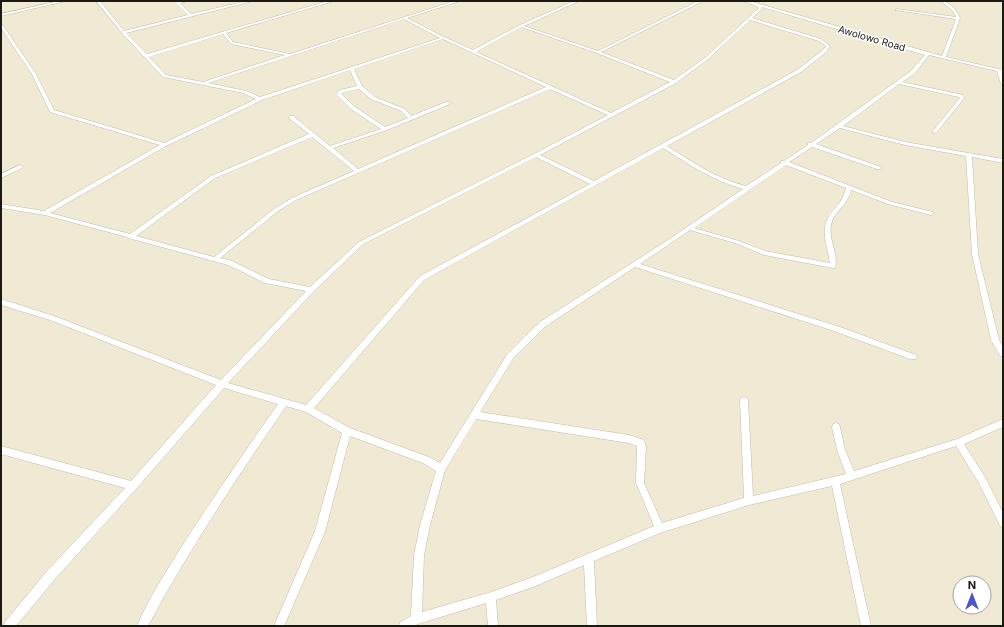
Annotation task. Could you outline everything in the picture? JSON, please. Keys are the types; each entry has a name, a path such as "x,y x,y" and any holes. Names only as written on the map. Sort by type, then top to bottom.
{"street":[{"path":"1,15 64,1"},
{"path":"98,1 123,32 165,76 244,92 260,99"},
{"path":"177,2 187,1"},
{"path":"123,32 251,1"},
{"path":"146,56 332,1"},
{"path":"202,84 386,22 405,18 458,1"},
{"path":"474,51 521,26 577,1"},
{"path":"598,52 701,1"},
{"name":"Awolowo Road","path":"744,1 758,3 928,54 1001,71"},
{"path":"943,1 955,11 958,18 944,57"},
{"path":"177,2 190,15"},
{"path":"9,626 51,575 133,486 222,384 311,290 361,244 373,236 419,215 674,82 707,58 761,8 758,3"},
{"path":"897,10 958,18"},
{"path":"405,18 443,38 611,114"},
{"path":"308,409 422,278 799,71 826,51 828,46 820,40 750,18"},
{"path":"1,25 34,74 52,111 164,145"},
{"path":"521,26 598,52 674,82"},
{"path":"224,33 232,43 290,55"},
{"path":"46,213 164,145 260,99 443,38"},
{"path":"416,619 424,526 441,469 511,355 543,324 688,228 899,83 913,72 928,54"},
{"path":"352,68 360,87 373,98 403,110 411,119"},
{"path":"1001,71 1003,84"},
{"path":"899,83 961,96 962,98 934,132"},
{"path":"215,259 276,210 294,200 550,86"},
{"path":"360,87 342,91 338,94 353,108 385,129"},
{"path":"329,148 385,129 448,103"},
{"path":"292,117 357,171"},
{"path":"838,126 905,143 969,156 1003,161"},
{"path":"130,237 213,177 312,135"},
{"path":"810,144 879,168"},
{"path":"664,146 710,174 736,186 746,188"},
{"path":"536,155 594,184"},
{"path":"969,156 975,254 995,340 1003,354"},
{"path":"783,162 890,203 930,213"},
{"path":"1,176 20,167"},
{"path":"735,196 736,186"},
{"path":"688,228 737,242 764,253 833,266 828,234 830,219 848,196 848,187"},
{"path":"1,206 46,213 230,263 267,281 311,290"},
{"path":"634,264 837,329 913,357"},
{"path":"1,302 52,318 222,384 283,403 308,409 347,431 426,460 441,469"},
{"path":"744,400 749,501"},
{"path":"142,626 160,592 204,518 283,403"},
{"path":"474,415 630,439 640,442 642,447 640,483 660,528"},
{"path":"404,626 416,619 491,597 589,559 660,528 749,501 835,481 958,442 1003,423"},
{"path":"836,427 841,450 851,476"},
{"path":"279,626 320,532 347,431"},
{"path":"958,442 982,480 1003,524"},
{"path":"1,450 32,457 133,486"},
{"path":"835,481 866,626"},
{"path":"589,559 592,626"},
{"path":"491,597 493,626"}]}
